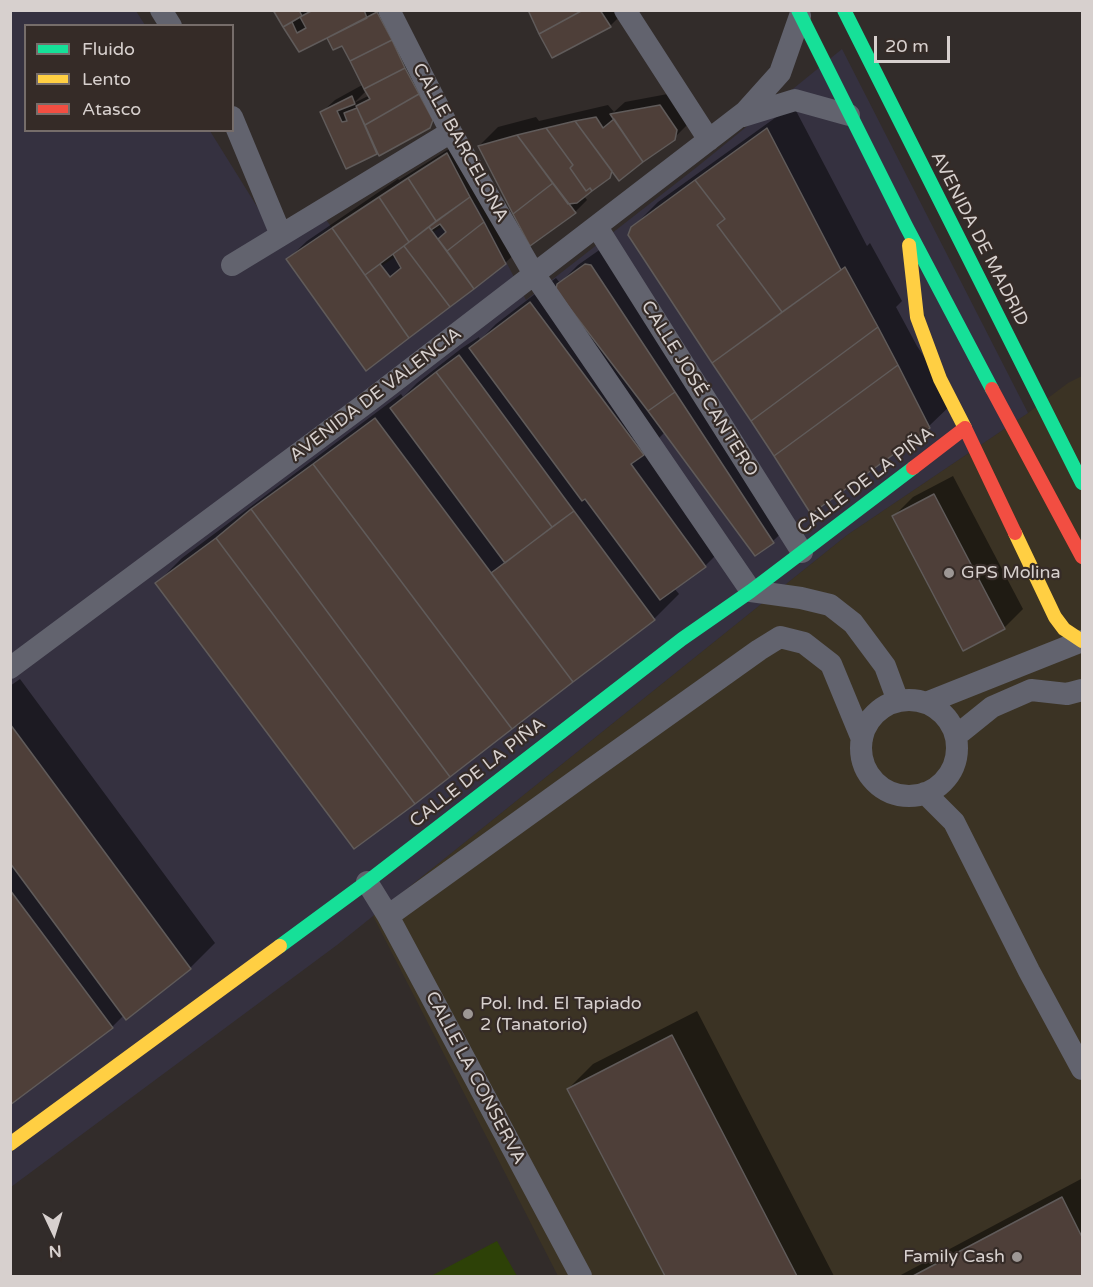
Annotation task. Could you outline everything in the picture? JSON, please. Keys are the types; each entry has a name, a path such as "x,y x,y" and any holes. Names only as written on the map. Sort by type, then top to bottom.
{"street":[{"path":"161,10 170,24"},
{"name":"CALLE BARCELONA","path":"389,10 451,132 534,274 751,591"},
{"path":"625,10 709,140"},
{"name":"AVENIDA DE MADRID","path":"844,10 1083,483"},
{"path":"799,13 906,226 1083,557"},
{"name":"AVENIDA DE VALENCIA","path":"10,668 369,401 742,115 780,73 799,13"},
{"name":"AVENIDA DE VALENCIA","path":"742,115 795,100 849,116"},
{"path":"234,122 281,235"},
{"path":"232,265 451,132"},
{"name":"CALLE JOSÉ CANTERO","path":"597,226 802,552"},
{"path":"906,226 917,317 940,379 1055,617 1064,629 1083,641"},
{"name":"CALLE DE LA PIÑA","path":"10,1144 367,882 682,639 751,591 965,428"},
{"path":"751,591 801,598 830,605 853,623 885,666 898,701"},
{"path":"388,916 604,760 780,637 804,643 831,663 862,740"},
{"path":"926,703 1083,641"},
{"path":"956,736 992,707 1031,690 1067,694 1083,690"},
{"path":"912,700 926,703 950,722 956,736 957,748 951,771 945,780 925,793 909,796 892,793 878,784 867,771 862,756 862,740 866,726 885,706 898,701 912,700"},
{"path":"925,793 954,822 1029,971 1083,1069"},
{"name":"CALLE LA CONSERVA","path":"367,882 388,916 581,1276"}],"shaded area":[{"path":"11,11 136,11 144,24 24,24 24,132 211,132 271,229 315,204 366,276 476,204 526,300 697,167 842,49 1028,413 847,535 337,945 11,1187"},
{"path":"1082,376 1082,1276 558,1276 373,916 847,535 1028,413 1068,383"}],"green space":[{"path":"497,1241 517,1276 431,1276"}],"building":[{"path":"273,10 299,10 302,16 283,27"},
{"path":"313,10 364,10 367,18 299,52 283,27 292,22 297,33 306,28 300,17"},
{"path":"528,10 583,10 539,34"},
{"path":"583,10 600,10 611,27 552,58 539,34"},
{"path":"377,12 392,40 350,61 342,46 333,50 327,38"},
{"path":"392,40 405,68 364,89 350,61"},
{"path":"405,68 419,94 365,125 356,106 370,99 364,89"},
{"path":"419,94 433,120 430,128 379,156 365,125"},
{"path":"352,96 355,104 337,111 342,122 347,121 344,113 357,108 377,154 346,169 320,112"},
{"path":"660,105 677,130 675,140 643,162 610,114"},
{"path":"596,117 603,128 614,119 643,162 619,181 575,121"},
{"path":"575,121 612,171 610,178 592,191 590,188 586,191 570,168 573,165 546,128"},
{"path":"546,128 573,165 570,168 586,191 590,188 592,191 577,203 568,204 517,135"},
{"path":"767,128 841,270 782,312 717,225 725,219 695,180"},
{"path":"517,135 553,183 513,214 478,146"},
{"path":"447,153 470,197 436,221 408,178"},
{"path":"408,178 436,221 409,242 379,197"},
{"path":"695,180 725,219 717,225 782,312 712,363 628,235 631,227"},
{"path":"553,183 576,213 530,246 513,214"},
{"path":"379,197 409,242 365,275 332,228"},
{"path":"470,197 484,222 447,251 438,239 446,232 440,224 431,230 429,227"},
{"path":"484,222 506,264 474,289 447,251"},
{"path":"429,227 474,289 450,307 404,246"},
{"path":"332,228 409,338 366,371 286,259"},
{"path":"404,246 450,307 409,338 365,275 380,264 390,277 401,268 393,254"},
{"path":"585,264 591,265 675,392 648,411 556,290 557,284"},
{"path":"845,267 878,327 751,421 712,363"},
{"path":"530,302 644,455 631,464 706,567 660,600 585,499 582,501 469,348"},
{"path":"878,327 898,365 774,456 751,421"},
{"path":"459,355 574,511 552,527 436,372"},
{"path":"898,365 930,428 811,514 774,456"},
{"path":"436,372 552,527 505,563 390,408"},
{"path":"675,392 774,543 755,556 648,411"},
{"path":"375,418 573,682 512,729 313,464"},
{"path":"313,464 512,729 450,777 251,509"},
{"name":"GPS Molina","path":"934,494 1005,629 963,651 892,516"},
{"path":"251,509 450,777 415,804 216,538"},
{"path":"574,511 655,620 573,682 491,573"},
{"path":"216,538 415,804 354,849 155,583"},
{"path":"10,724 191,969 126,1020 10,863"},
{"path":"10,890 113,1028 10,1105"},
{"path":"672,1035 797,1276 665,1276 567,1089"},
{"name":"Family Cash","path":"1062,1197 1082,1237 1082,1276 913,1276"}],"traffic: fast":[{"path":"798,10 906,226 992,389"},
{"path":"844,10 1082,483"},
{"path":"280,946 367,882 682,639 751,591 913,468"}],"traffic: slow":[{"path":"909,245 917,317 940,379 965,428"},
{"path":"1015,533 1055,617 1064,629 1082,641"},
{"path":"10,1144 280,946"}],"traffic: jam":[{"path":"992,389 1082,557"},
{"path":"913,468 965,428 1015,533"}],"place":[{"name":"GPS Molina","path":"949,573"},
{"name":"Pol. Ind. El Tapiado 2 (Tanatorio)","path":"468,1014"},
{"name":"Family Cash","path":"1017,1257"}]}
